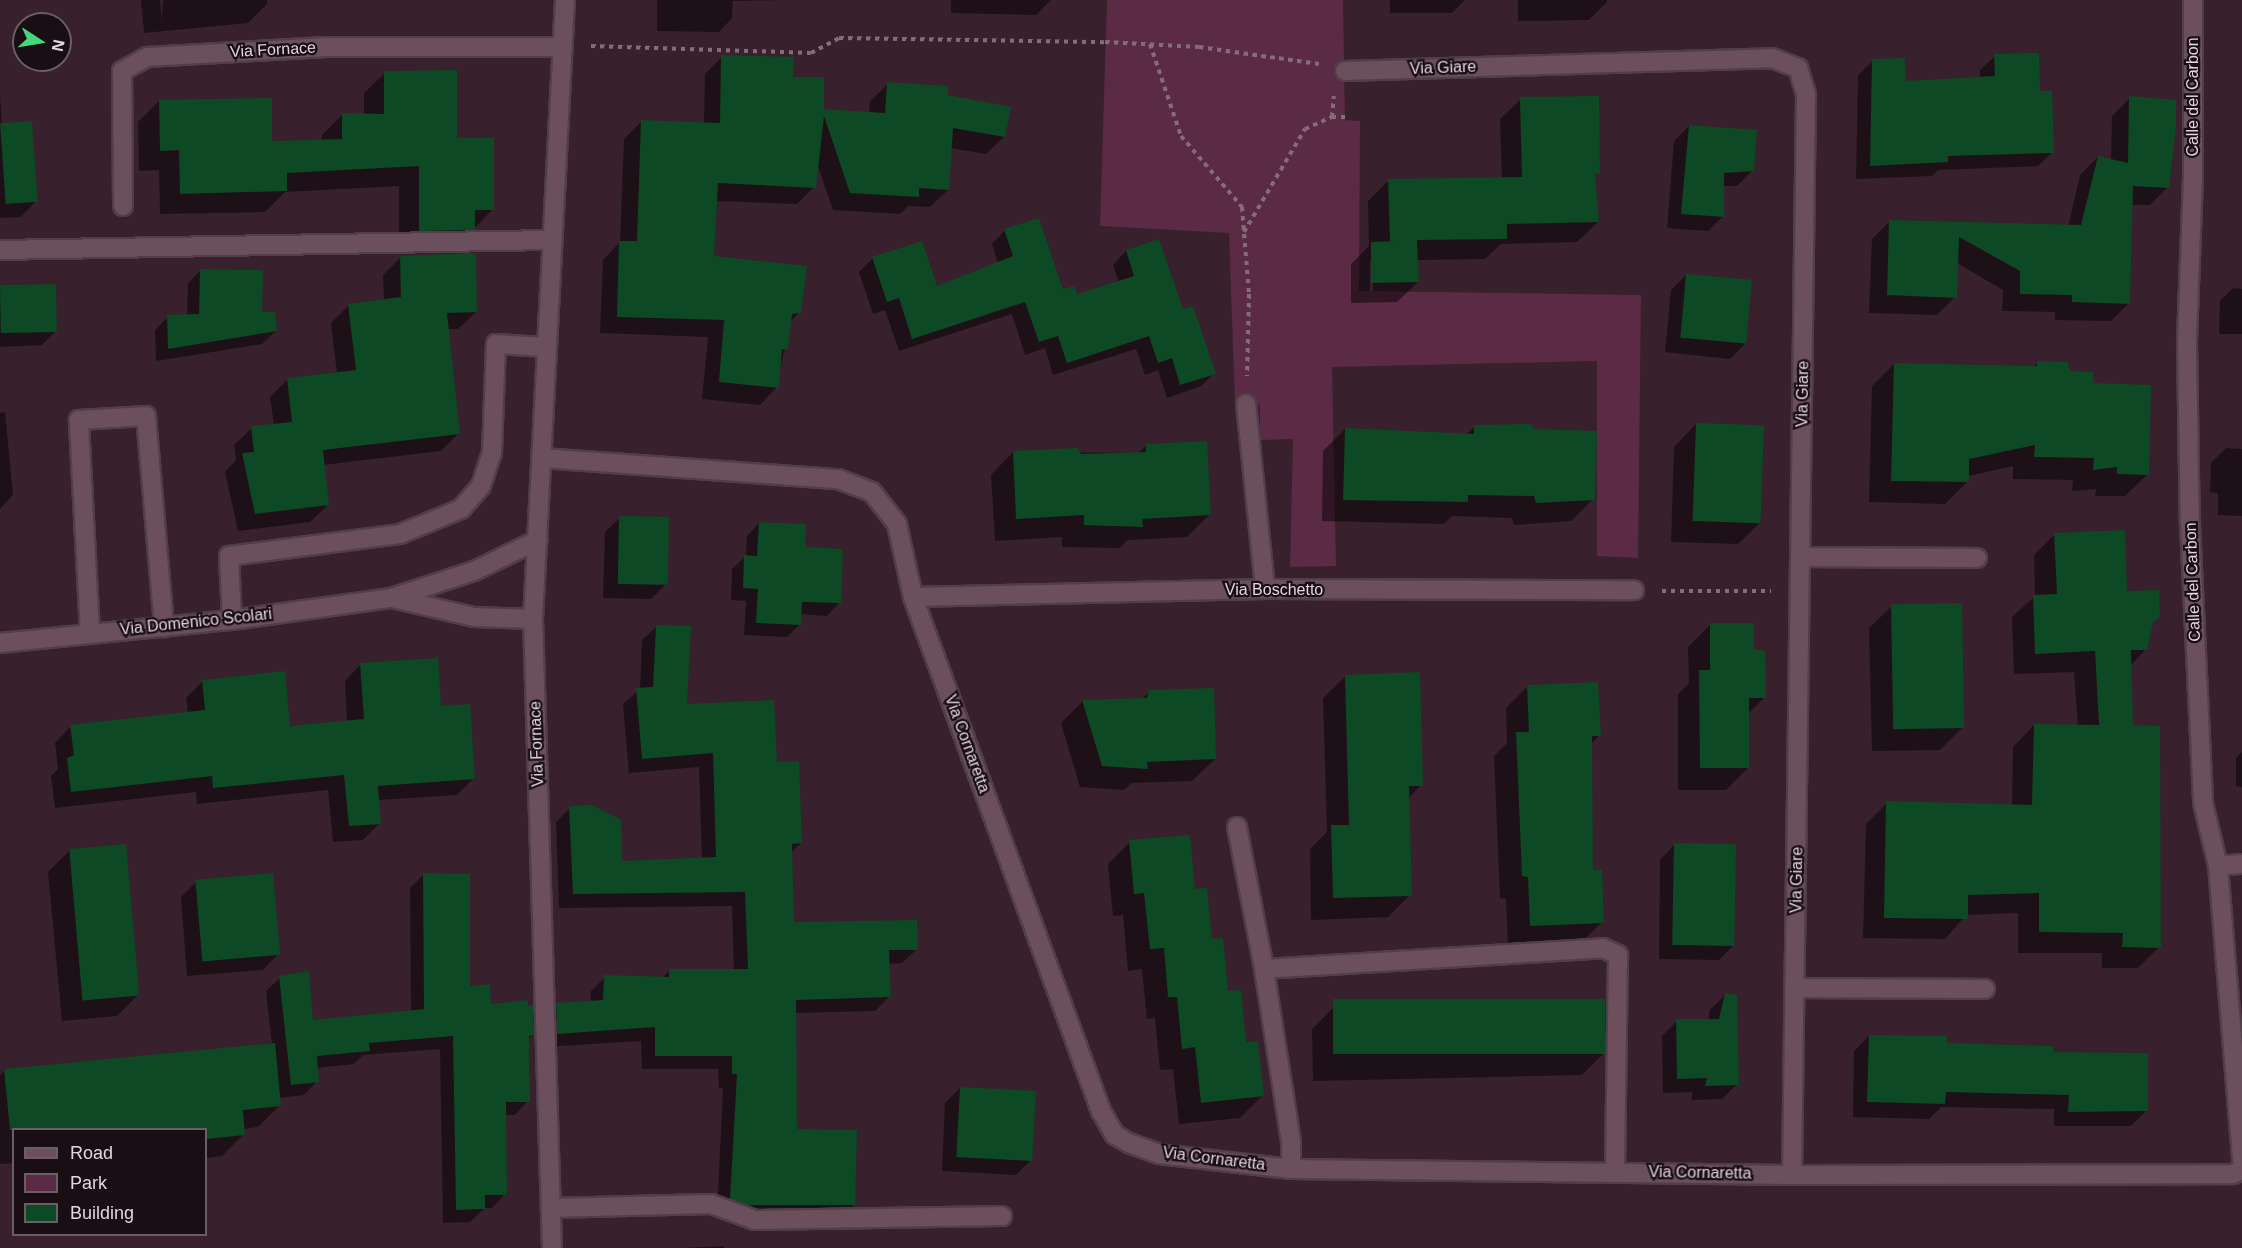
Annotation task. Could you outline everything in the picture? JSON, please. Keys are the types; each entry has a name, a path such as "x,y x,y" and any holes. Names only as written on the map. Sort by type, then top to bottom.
{"street":[{"name":"Via Fornace","path":"552,1248 533,619 550,240 565,0"},
{"name":"Calle del Carbon","path":"2193,0 2193,177 2187,344 2190,525 2203,803 2218,866 2239,1168"},
{"name":"Via Fornace","path":"123,207 122,71 147,57 327,47 563,47"},
{"name":"Via Giare","path":"1341,70 1772,58 1798,68 1806,95 1802,557 1792,1175"},
{"path":"0,250 550,240"},
{"path":"232,620 229,556 400,534 461,509 481,486 492,452 496,344 545,347"},
{"path":"1246,404 1265,589"},
{"path":"90,633 79,420 146,416 164,627"},
{"name":"Via Cornaretta","path":"542,458 838,479 872,492 897,524 914,597 1101,1111 1115,1135 1160,1154 1291,1168 1792,1175 2239,1168"},
{"name":"Via Domenico Scolari","path":"0,643 232,620 391,598 474,571 538,540"},
{"path":"1802,557 1977,558"},
{"name":"Via Boschetto","path":"914,597 1265,589 1634,590"},
{"name":"Via Domenico Scolari","path":"391,598 474,617 533,619"},
{"path":"1237,827 1264,969 1291,1142 1291,1168"},
{"path":"2218,866 2242,864"},
{"path":"1264,969 1603,948 1617,955 1615,1172"},
{"path":"1796,988 1985,988"},
{"path":"551,1208 711,1204 755,1220 1002,1216"}],"path":[{"path":"563,47 811,53 838,38 1150,44 1304,60 1341,70 1332,117"},
{"path":"1150,44 1181,136 1242,207 1249,294 1246,404"},
{"path":"1244,232 1305,129 1332,117 1345,117"},
{"path":"1634,590 1778,591"}],"green space":[{"path":"1107,0 1343,0 1345,120 1360,121 1359,291 1641,295 1638,558 1597,556 1597,361 1332,367 1336,566 1290,567 1293,439 1260,440 1260,405 1235,403 1229,233 1100,226"}],"building":[{"path":"2039,53 2040,91 2052,91 2054,153 1948,156 1948,162 1870,166 1872,59 1905,58 1906,81 1995,76 1994,54"},
{"path":"721,55 794,57 793,77 824,77 824,109 885,113 887,82 948,86 948,95 1011,107 1005,137 953,128 949,190 919,188 919,197 850,193 824,116 816,188 718,183 714,256 807,266 801,313 792,314 788,349 782,349 779,388 719,382 724,320 617,317 619,241 637,241 641,120 720,123"},
{"path":"457,70 457,138 494,138 494,210 475,210 475,230 419,231 419,166 287,173 287,191 180,194 179,150 160,151 159,100 272,98 272,141 342,139 342,113 384,114 384,71"},
{"path":"1599,96 1600,173 1595,175 1599,222 1507,224 1507,239 1417,240 1419,282 1371,283 1371,242 1398,241 1390,241 1388,179 1522,177 1520,97"},
{"path":"2129,96 2176,100 2176,127 2169,188 2133,186 2130,304 2072,302 2072,295 2020,294 2020,271 1959,237 1957,298 1887,295 1889,220 2081,225 2098,156 2128,163"},
{"path":"32,121 38,202 6,204 0,123"},
{"path":"1689,125 1757,130 1754,171 1724,173 1724,217 1681,214"},
{"path":"1039,218 1063,289 1074,286 1077,294 1134,276 1126,250 1159,239 1183,309 1193,306 1216,374 1180,385 1172,358 1158,363 1149,336 1067,363 1058,336 1039,342 1025,302 912,339 899,298 887,302 872,257 922,241 937,286 1013,256 1004,229"},
{"path":"476,253 477,312 447,313 460,434 323,450 329,505 255,514 242,453 254,452 251,426 292,422 287,378 356,370 348,304 401,297 400,256"},
{"path":"200,269 263,270 262,312 275,312 277,331 168,349 167,315 199,314"},
{"path":"1686,274 1752,280 1746,344 1680,338"},
{"path":"56,284 57,332 1,333 0,285"},
{"path":"2037,361 2067,362 2070,371 2093,372 2093,383 2151,385 2149,475 2117,474 2117,467 2093,470 2094,458 2034,457 2035,445 1969,459 1969,482 1891,481 1894,363 2037,366"},
{"path":"1696,423 1764,425 1761,523 1693,521"},
{"path":"1532,424 1533,429 1597,431 1595,500 1536,503 1534,496 1468,495 1468,502 1343,500 1345,428 1474,434 1474,425"},
{"path":"1207,441 1211,515 1142,519 1143,527 1084,525 1084,515 1016,519 1013,451 1078,448 1081,454 1146,452 1146,444"},
{"path":"619,516 669,517 668,585 618,584"},
{"path":"759,522 806,524 805,547 843,549 841,603 802,602 801,625 756,623 758,589 743,588 744,555 757,556"},
{"path":"2125,530 2127,591 2159,590 2160,617 2153,622 2147,650 2131,650 2133,725 2160,726 2161,948 2122,947 2123,933 2039,932 2039,893 1968,895 1968,919 1884,918 1886,801 2032,805 2034,724 2099,725 2095,651 2035,654 2033,595 2057,594 2054,533"},
{"path":"1962,603 1964,728 1893,729 1891,604"},
{"path":"1710,623 1754,623 1754,649 1765,651 1766,698 1749,698 1749,768 1700,768 1699,670 1710,670"},
{"path":"656,625 691,626 687,704 774,700 777,762 799,761 802,843 792,844 794,922 917,920 918,950 889,950 891,997 796,1000 797,1129 857,1130 855,1205 747,1205 730,1199 737,1074 732,1074 732,1056 655,1056 655,1027 557,1034 556,1003 603,1000 604,975 669,977 669,969 748,969 745,892 573,894 569,806 592,805 621,820 622,861 716,857 713,753 642,759 636,688 653,687"},
{"path":"438,658 441,706 470,704 475,779 378,786 381,824 349,826 344,775 213,788 212,776 71,792 67,758 74,755 70,725 205,710 202,680 285,671 290,726 364,719 360,663"},
{"path":"1420,672 1423,786 1409,786 1412,896 1333,898 1331,825 1349,825 1345,675"},
{"path":"1598,682 1601,736 1592,736 1593,870 1602,870 1604,923 1530,926 1528,877 1522,876 1516,732 1529,732 1527,685"},
{"path":"1214,688 1216,759 1147,762 1148,769 1102,766 1082,700 1147,698 1149,690"},
{"path":"1190,835 1195,889 1207,888 1212,939 1223,938 1228,991 1241,990 1246,1042 1258,1041 1264,1096 1201,1103 1195,1047 1182,1049 1177,997 1168,997 1164,948 1150,949 1144,893 1134,894 1129,840"},
{"path":"1674,843 1736,844 1734,946 1672,945"},
{"path":"126,844 139,995 82,1000 69,849"},
{"path":"273,873 280,955 202,961 195,880"},
{"path":"423,873 470,874 470,986 490,984 491,1004 528,1000 528,1005 533,1005 534,1035 529,1036 530,1102 506,1102 507,1195 485,1195 485,1209 456,1210 453,1036 369,1043 370,1051 317,1056 319,1082 291,1085 279,976 309,971 313,1020 424,1009"},
{"path":"1725,993 1737,995 1739,1085 1705,1086 1707,1078 1677,1079 1676,1019 1719,1019"},
{"path":"1333,999 1605,999 1605,1054 1333,1054"},
{"path":"1869,1035 1947,1036 1947,1043 2053,1046 2053,1052 2148,1053 2148,1111 2068,1112 2069,1095 1946,1092 1945,1104 1867,1102"},
{"path":"275,1043 281,1106 243,1110 245,1135 207,1139 207,1128 12,1128 10,1130 4,1069"},
{"path":"960,1087 1036,1091 1032,1161 956,1157"}]}
